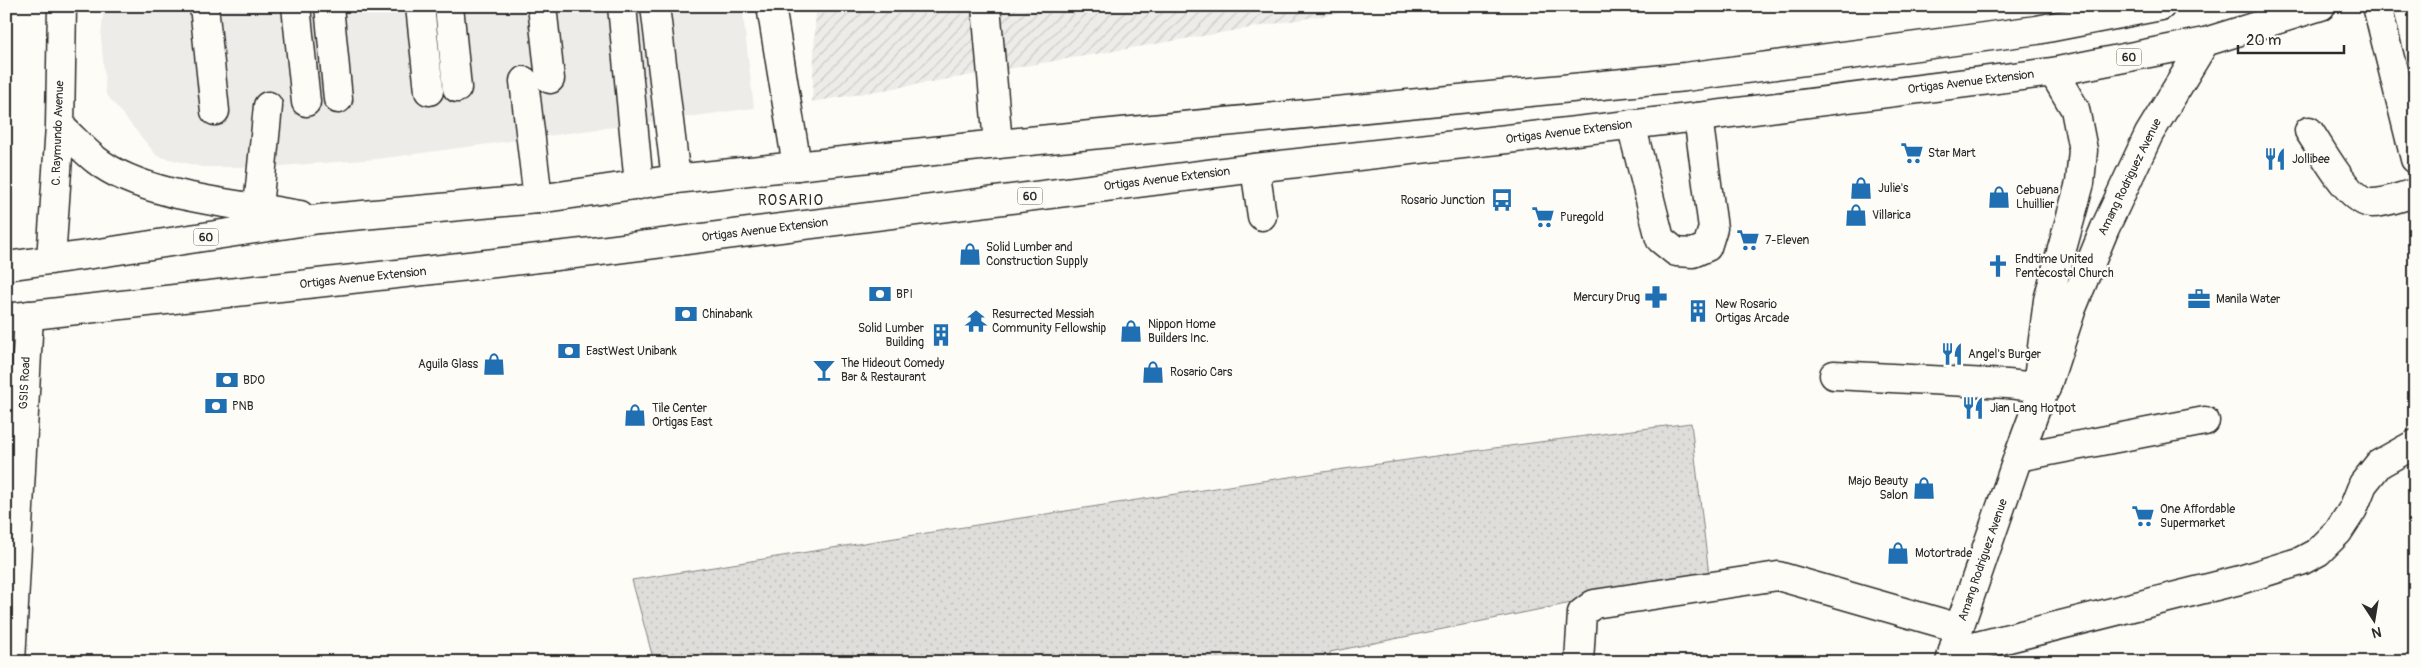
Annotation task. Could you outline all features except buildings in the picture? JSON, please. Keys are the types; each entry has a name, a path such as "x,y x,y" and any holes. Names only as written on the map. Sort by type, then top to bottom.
{"main road":[{"name":"C. Raymundo Avenue","path":"51,260 60,126 62,6"},
{"path":"204,6 215,111"},
{"path":"296,6 306,102"},
{"path":"330,6 338,99"},
{"path":"420,6 430,91"},
{"path":"449,6 456,88"},
{"path":"538,199 537,80 542,6"},
{"path":"622,6 639,185"},
{"path":"655,6 676,179"},
{"path":"771,6 797,166"},
{"path":"986,6 998,144"},
{"name":"60","path":"6,266 319,219 538,199 676,179 998,144 1685,77 2037,30 2161,6"},
{"name":"Ortigas Avenue Extension","path":"18,316 592,252 1254,168 1698,117 2053,72 2205,42 2321,6"},
{"path":"2377,6 2415,159"},
{"name":"Amang Rodriguez Avenue","path":"1954,647 2041,392 2072,308 2105,228 2149,134 2205,42"},
{"name":"Amang Rodriguez Avenue","path":"2041,392 2048,300 2080,183 2083,150 2075,109 2053,72"},
{"path":"258,207 268,106"},
{"path":"1631,124 1660,239 1676,252 1693,253 1707,248 1713,228 1698,117"},
{"path":"60,126 97,161 134,181 211,202 258,207 319,219"},
{"path":"2309,131 2346,186 2364,202 2373,203 2415,193"},
{"path":"1254,168 1262,216"},
{"name":"GSIS Road","path":"12,662 18,316"},
{"path":"1834,375 2041,392"},
{"path":"2018,457 2205,421"},
{"path":"1580,662 1582,613 1594,604 1778,576 1954,647 2240,580 2301,561 2318,552 2338,532 2353,508 2363,484 2379,464 2415,444"}],"shaded area":[{"path":"104,6 742,6 754,108 377,159 267,167 202,167 157,156 106,94 101,37"},
{"path":"816,6 1380,6 812,102"},
{"path":"1691,423 1709,575 1330,652 1330,662 654,662 632,580 1293,476"}],"place":[{"name":"Star Mart","path":"1912,153"},
{"name":"Jollibee","path":"2275,159"},
{"name":"Julie's","path":"1861,188"},
{"name":"Cebuana Lhuillier","path":"1999,197"},
{"name":"Rosario Junction","path":"1502,200"},
{"name":"Villarica","path":"1856,215"},
{"name":"Puregold","path":"1543,217"},
{"name":"7-Eleven","path":"1748,240"},
{"name":"Solid Lumber and Construction Supply","path":"970,254"},
{"name":"Endtime United Pentecostal Church","path":"1998,266"},
{"name":"BPI","path":"880,294"},
{"name":"Mercury Drug","path":"1656,297"},
{"name":"Manila Water","path":"2199,299"},
{"name":"New Rosario Ortigas Arcade","path":"1698,311"},
{"name":"Chinabank","path":"686,314"},
{"name":"Resurrected Messiah Community Fellowship","path":"976,321"},
{"name":"Nippon Home Builders Inc.","path":"1131,331"},
{"name":"Solid Lumber Building","path":"941,335"},
{"name":"EastWest Unibank","path":"569,351"},
{"name":"Angel's Burger","path":"1952,354"},
{"name":"Aguila Glass","path":"494,364"},
{"name":"The Hideout Comedy Bar & Restaurant","path":"824,370"},
{"name":"Rosario Cars","path":"1153,372"},
{"name":"BDO","path":"227,380"},
{"name":"PNB","path":"216,406"},
{"name":"Jian Lang Hotpot","path":"1973,408"},
{"name":"Tile Center Ortigas East","path":"635,415"},
{"name":"Majo Beauty Salon","path":"1924,488"},
{"name":"One Affordable Supermarket","path":"2143,516"},
{"name":"Motortrade","path":"1898,553"}],"district":[{"name":"ROSARIO","path":"791,200"}]}
